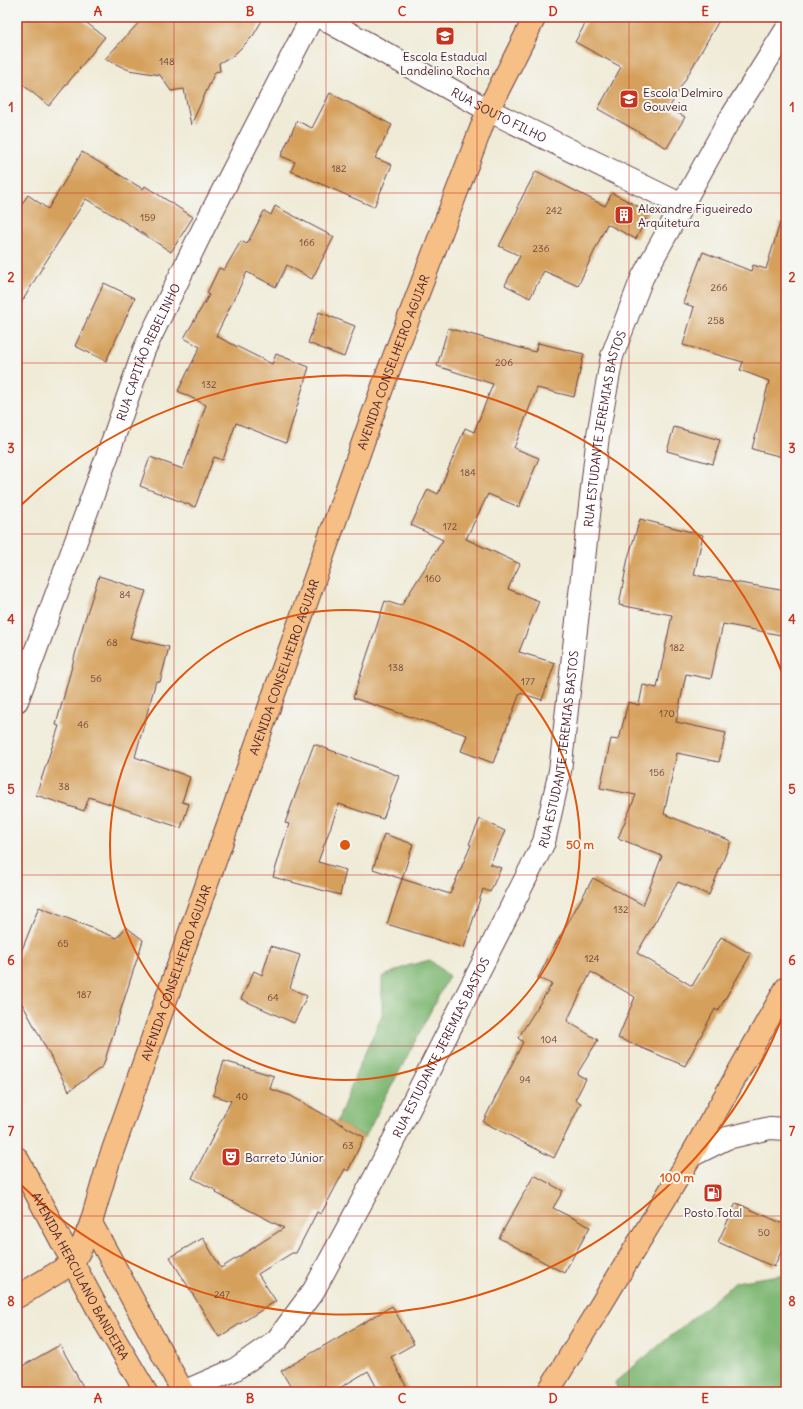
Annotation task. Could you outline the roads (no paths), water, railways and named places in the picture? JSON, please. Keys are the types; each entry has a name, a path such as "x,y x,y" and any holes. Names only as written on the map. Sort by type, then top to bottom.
{"main road":[{"name":"AVENIDA CONSELHEIRO AGUIAR","path":"73,1263 91,1223 109,1160 385,380 488,110 535,17"},
{"path":"548,1392 691,1156 786,988"},
{"name":"AVENIDA HERCULANO BANDEIRA","path":"17,1158 103,1319 146,1392"},
{"path":"91,1223 183,1392"},
{"path":"17,1297 73,1263"}],"street":[{"name":"RUA CAPITÃO REBELINHO","path":"17,702 108,454 144,350 203,229 312,17"},
{"name":"RUA SOUTO FILHO","path":"320,17 488,110 682,205"},
{"name":"RUA ESTUDANTE JEREMIAS BASTOS","path":"183,1392 234,1370 277,1340 314,1290 379,1170 544,842 560,771 597,443 612,356 642,278 727,124 786,30"},
{"path":"691,1156 727,1138 770,1128 786,1129"}],"place":[{"name":"Escola Estadual Landelino Rocha","path":"445,36"},
{"name":"Escola Delmiro Gouveia","path":"629,99"},
{"name":"Alexandre Figueiredo Arquitetura","path":"624,215"},
{"name":"Barreto Júnior","path":"231,1157"},
{"name":"Posto Total","path":"713,1193"}]}
